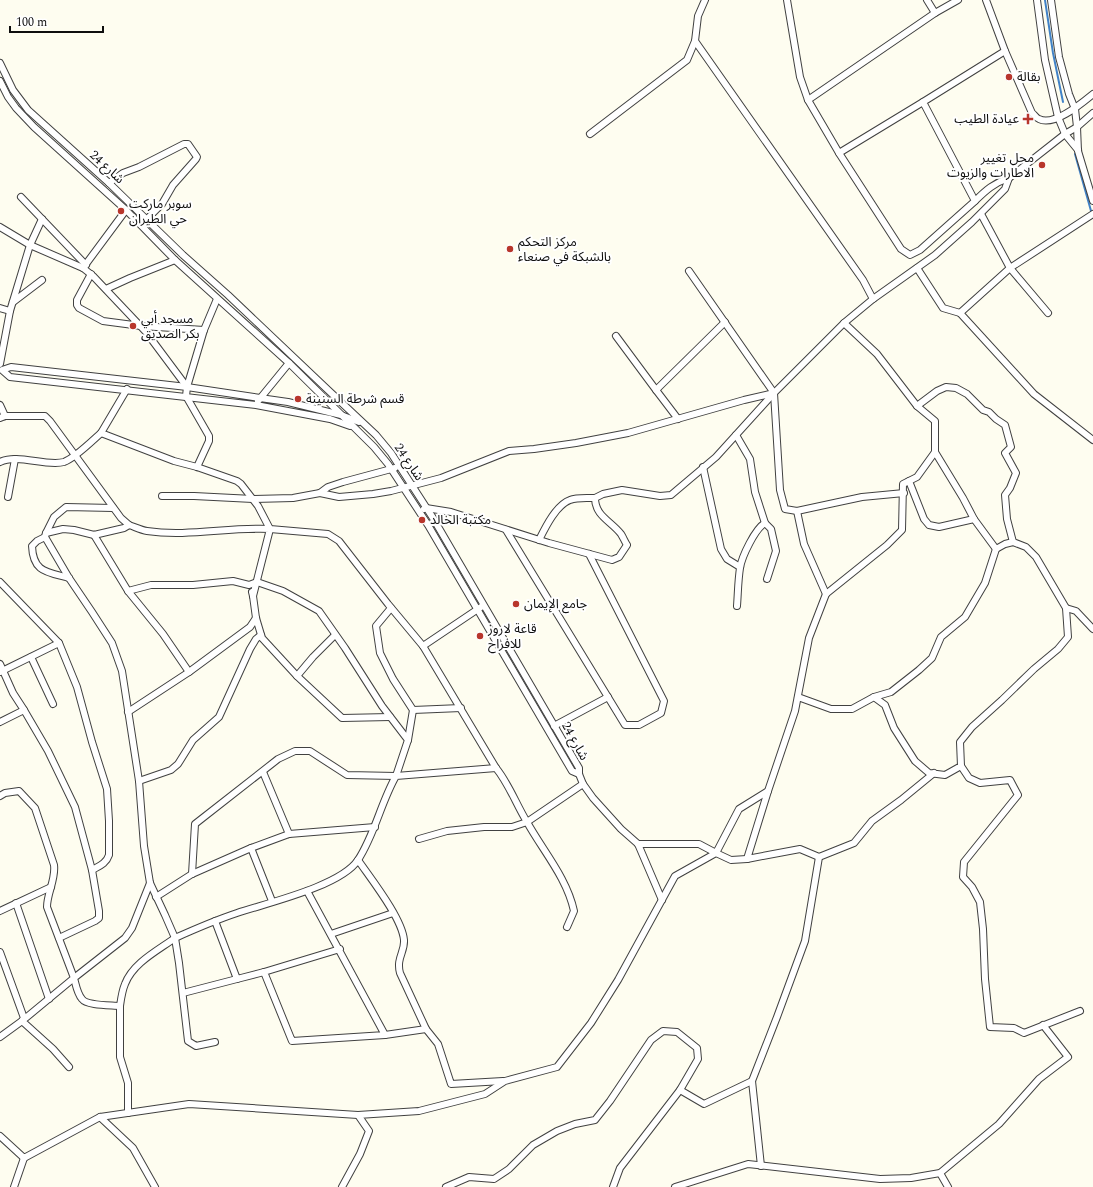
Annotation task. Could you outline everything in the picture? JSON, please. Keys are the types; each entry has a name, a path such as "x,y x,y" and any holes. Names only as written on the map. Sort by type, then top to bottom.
{"street":[{"path":"590,134 687,60 695,41 698,16 705,0"},
{"path":"787,0 800,77 808,100 839,153 901,249 910,255 920,250 988,188 1009,178 1065,134 1077,127 1093,113"},
{"path":"927,0 935,13"},
{"path":"808,100 935,13 958,0"},
{"path":"986,0 1005,51 1032,113 1038,119 1049,120 1058,117 1074,109 1093,94"},
{"path":"1037,0 1045,60 1058,117 1065,134 1078,150"},
{"path":"1051,0 1060,57 1074,109 1077,127 1078,150 1093,200"},
{"path":"695,41 863,280 873,299"},
{"path":"839,153 1005,51"},
{"name":"شارع 24","path":"0,63 13,90 28,110 109,183 183,255 228,295 338,400 376,434 400,466 484,605 579,768 579,774 572,771 419,511 392,469 374,446 289,363 174,260 126,210 24,118 8,97 0,81"},
{"path":"923,102 975,201"},
{"path":"109,183 123,173 184,144 188,144 197,158 173,186 162,204 146,220"},
{"path":"539,540 550,520 568,500 575,498 595,498 603,494 622,490 660,496 671,494 716,457 774,393 844,323 873,299 935,255 1005,189 1009,178"},
{"path":"21,197 146,332 187,387"},
{"path":"85,266 126,210"},
{"path":"980,214 1010,268 1048,313"},
{"path":"960,313 1010,268 1093,214"},
{"path":"1,368 12,302 30,245 42,219"},
{"path":"0,227 30,245 85,266"},
{"path":"106,289 174,260"},
{"path":"917,268 943,308 960,313 1034,394 1093,440"},
{"path":"689,271 774,393 780,490 785,509 797,511 862,497 904,493"},
{"path":"91,274 77,300 77,305 79,308 103,321 140,326 204,330"},
{"path":"12,302 42,280"},
{"path":"197,467 209,441 209,436 186,396 187,387 204,330 218,299"},
{"path":"0,308 10,311"},
{"path":"656,390 725,322"},
{"path":"844,323 877,354 917,406 935,421 935,452 974,519 996,549"},
{"path":"616,336 678,419"},
{"path":"256,404 289,363"},
{"path":"1,368 11,367 187,387 288,402 341,415 357,420 366,426"},
{"path":"1,368 10,377 256,404 330,419 354,428"},
{"path":"917,406 946,387 956,388 967,394 983,410 989,412 1005,425 1011,447 1005,453 1016,473 1010,488 1005,495 1007,519 1013,542"},
{"path":"0,462 8,459 15,459 59,463 70,459 101,433 126,389"},
{"path":"320,492 339,497 372,494 404,488 441,478 508,451 576,443 628,433 774,393"},
{"path":"330,419 338,418 341,415 342,410 338,400"},
{"path":"0,405 2,417 45,416 113,508 129,525 145,531 160,532 270,529 328,534 339,541 391,608 423,646 502,776 527,822 563,880 574,911 566,927"},
{"path":"322,411 330,411 332,410 332,406"},
{"path":"318,417 322,411"},
{"path":"101,433 174,461 197,467 237,481 241,484 258,506 270,529 254,596 256,618 262,638 297,676 342,718 390,718"},
{"path":"736,435 750,459 755,492 765,523 770,529 776,551 767,579"},
{"path":"747,859 795,711 809,638 826,594 887,545 902,530 903,484 917,478 935,452"},
{"path":"8,497 15,459"},
{"path":"162,496 252,499 292,498 320,492 328,487 343,482 400,466"},
{"path":"703,467 721,549 727,559 740,567"},
{"path":"909,481 924,520 929,525 939,527 974,519"},
{"path":"419,511 426,508 451,512 506,530 589,554 612,560 619,558 627,545 621,535 599,513 595,505 595,498"},
{"path":"45,535 54,517 66,507 113,508"},
{"path":"797,511 804,544 826,594"},
{"path":"737,606 740,567 750,542 761,525 765,523"},
{"path":"69,578 44,571 36,564 32,554 32,546 45,535 62,529 94,534 124,528 129,525"},
{"path":"506,530 625,725 639,725 661,713 664,702 589,554"},
{"path":"94,534 128,591 163,634 189,672"},
{"path":"45,535 69,578 112,643 122,671 139,781 144,846 150,883 175,938 188,1041 196,1046 216,1042"},
{"path":"798,697 831,709 852,709 874,697 891,692 932,658 941,637 965,617 985,583 996,549 1013,542 1026,547 1036,557 1066,608 1068,638 1058,650 1034,669 972,727 960,742 961,766 970,778 980,783 1010,780 1018,795 964,862 963,877 972,887 980,902 984,979 990,1027 1014,1028 1024,1033 1080,1011"},
{"path":"128,591 150,585 193,585 233,581 249,586 257,582 283,591 319,611 345,648 390,718 408,740"},
{"path":"0,582 58,643 77,687 90,736 107,789 109,855 108,860 92,870"},
{"path":"249,586 254,596"},
{"path":"423,646 484,605"},
{"path":"128,1113 128,1083 120,1057 120,1006 125,984 134,969 141,962 175,938 235,913 307,891 338,877 358,860 374,827 389,788 396,776 408,740 413,710 393,679 380,653 376,626 391,608"},
{"path":"1066,608 1076,612 1093,629"},
{"path":"128,712 189,672 250,627 256,618"},
{"path":"139,781 171,770 178,764 193,740 219,717 250,649 256,639 261,635"},
{"path":"297,676 313,657 336,635"},
{"path":"1,672 58,643"},
{"path":"31,657 53,704"},
{"path":"0,664 1,672 48,751 73,802 92,870 99,918 95,922 59,938"},
{"path":"554,726 608,697"},
{"path":"874,697 885,705 894,728 915,761 929,773 945,775 961,766"},
{"path":"413,710 460,708"},
{"path":"0,722 24,710"},
{"path":"192,874 195,824 278,759 296,751 310,751 347,775 396,776 496,768"},
{"path":"263,772 289,834"},
{"path":"638,844 699,844 731,860 747,859 800,849 819,858 854,843 872,821 934,773"},
{"path":"579,774 583,784 593,798 621,829 638,844 662,900"},
{"path":"419,839 447,831 484,827 512,827 527,822 583,784"},
{"path":"0,796 5,793 19,791 35,808 54,865 47,907 79,994 84,1002 91,1004 120,1006"},
{"path":"358,860 393,913 401,928 404,942 399,959 399,968 426,1030 438,1044 451,1084 505,1081 558,1067 591,1023 614,986 675,876 716,853 739,808 768,791"},
{"path":"156,897 192,874 251,848 289,834 374,827"},
{"path":"251,848 272,902"},
{"path":"761,1166 752,1081 778,1017 805,941 819,858"},
{"path":"0,1037 125,938 132,928 150,883"},
{"path":"0,911 51,887"},
{"path":"307,891 340,949 385,1035"},
{"path":"16,903 49,999"},
{"path":"331,934 393,913"},
{"path":"215,921 237,979"},
{"path":"183,993 264,972 340,949"},
{"path":"0,952 24,1015 24,1020 22,1021"},
{"path":"264,972 292,1041 385,1035 426,1030"},
{"path":"22,1021 53,1049 69,1067"},
{"path":"675,1187 748,1164 880,1179 911,1178 940,1173 999,1124 1039,1079 1068,1057 1043,1025"},
{"path":"446,1187 469,1177 494,1179 510,1169 533,1145 557,1131 575,1124 595,1120 610,1101 651,1040 663,1031 677,1032 697,1048 698,1059 680,1090 620,1168 613,1187"},
{"path":"14,1187 24,1158 100,1118 189,1104 358,1115 419,1111 485,1094 505,1081"},
{"path":"680,1090 704,1104 752,1081"},
{"path":"342,1187 360,1154 369,1131 358,1115"},
{"path":"100,1118 133,1148 155,1187"},
{"path":"0,1136 24,1158"},
{"path":"940,1173 948,1187"}],"waterway":[{"path":"1045,0 1053,53 1063,102"},
{"path":"1075,154 1093,218"}],"place":[{"name":"بقالة","path":"1009,77"},
{"name":"عيادة الطيب","path":"1028,119"},
{"name":"محل تغيير الاطارات والزيوت","path":"1042,165"},
{"name":"سوبر ماركت حي الطيران","path":"121,211"},
{"name":"مركز التحكم بالشبكة في صنعاء","path":"510,249"},
{"name":"مسجد أبي بكر الصديق","path":"133,326"},
{"name":"قسم شرطة السنينة","path":"298,399"},
{"name":"مكتبة الخالد","path":"422,520"},
{"name":"جامع الإيمان","path":"516,604"},
{"name":"قاعة لاروز للافراح","path":"480,636"}]}
